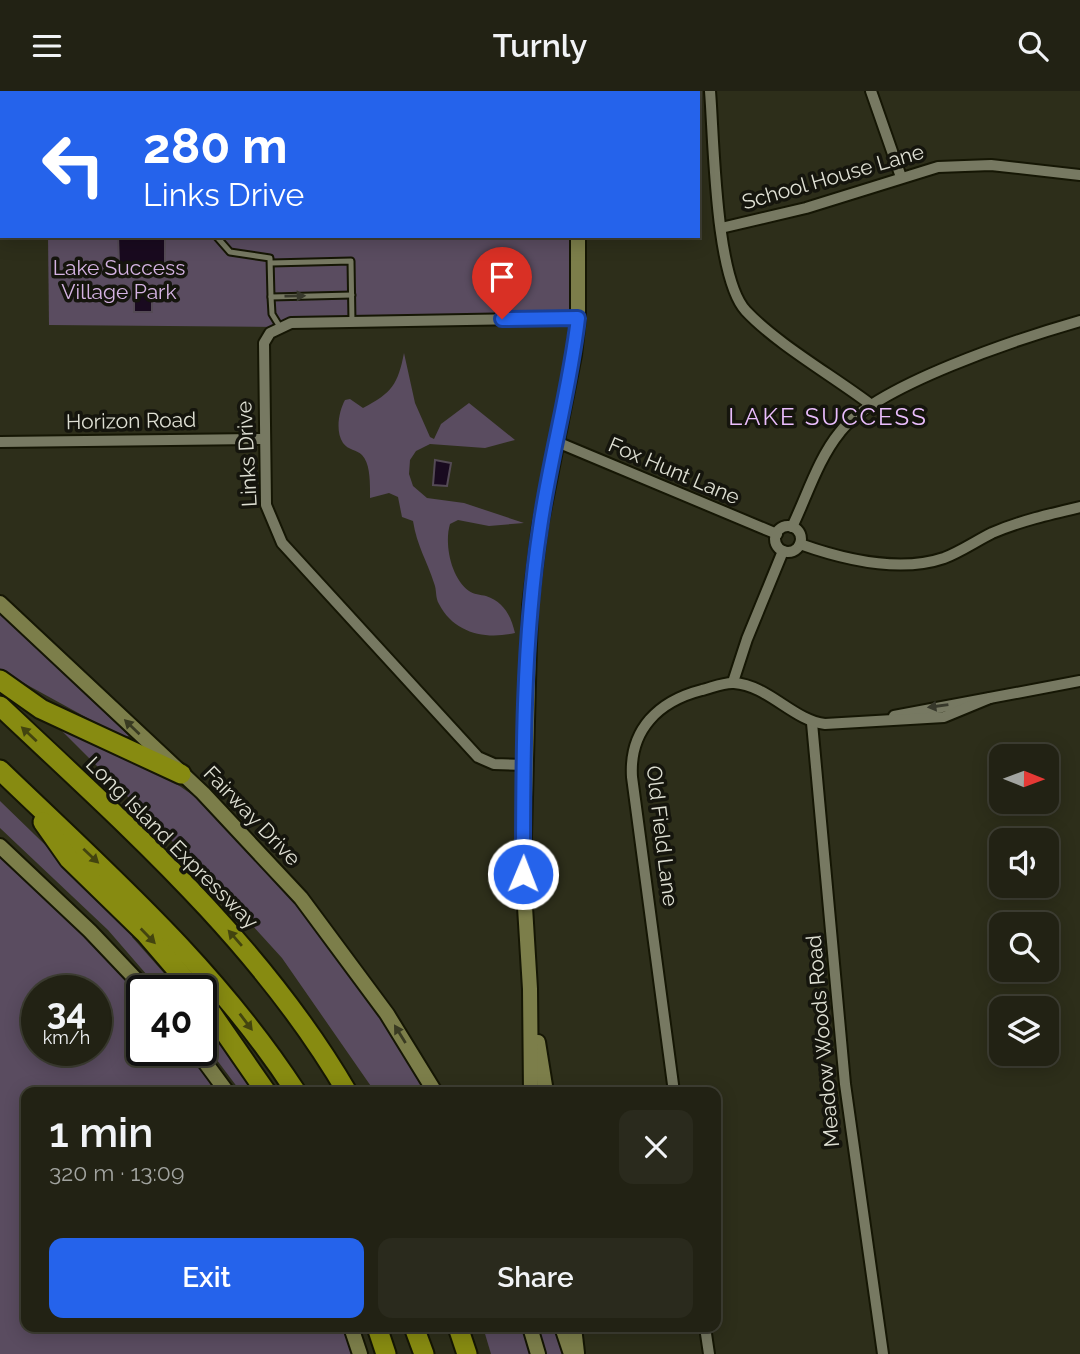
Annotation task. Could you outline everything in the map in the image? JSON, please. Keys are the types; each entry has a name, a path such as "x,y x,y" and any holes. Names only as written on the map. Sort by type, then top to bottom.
{"highway":[{"path":"0,680 41,709 181,774"},
{"name":"Long Island Expressway","path":"0,706 163,862 228,930 288,1003 344,1087"},
{"path":"0,770 173,936 230,1000 292,1087"},
{"path":"23,792 69,859 146,934 181,975"},
{"path":"217,1021 263,1087"},
{"path":"379,1332 386,1354"},
{"path":"417,1332 424,1354"},
{"path":"460,1332 467,1354"}],"street":[{"path":"710,91 726,271 734,294 747,312 870,404"},
{"path":"871,91 901,177"},
{"name":"School House Lane","path":"721,228 806,208 938,167 991,165 1080,175"},
{"path":"531,1087 530,989 523,874 530,606 540,526 578,318 578,238"},
{"path":"280,327 290,323 578,318"},
{"path":"792,527 828,450 840,431 870,404 944,369 1080,321"},
{"name":"Links Drive","path":"280,327 270,333 264,343 263,439 266,505 282,543 478,757 494,764 525,765"},
{"name":"Horizon Road","path":"0,442 263,439"},
{"name":"Fox Hunt Lane","path":"557,442 777,534"},
{"path":"800,544 869,561 924,562 945,558 994,532 1080,507"},
{"path":"785,527 792,527 799,532 800,544 795,551 783,551 777,545 777,534 785,527"},
{"path":"783,551 747,639 733,683 785,703 812,723 840,724 886,718 911,710 1080,681"},
{"name":"Fairway Drive","path":"0,603 181,774 270,863 332,936 387,1014 432,1087"},
{"name":"Old Field Lane","path":"673,1087 632,761 640,730 656,710 686,695 733,683"},
{"name":"Meadow Woods Road","path":"812,723 845,1084 883,1354"},
{"path":"0,846 90,931 132,975"},
{"path":"530,989 545,1087"},
{"path":"208,1066 223,1087"},
{"path":"353,1332 360,1354"},
{"path":"531,1332 538,1354"},
{"path":"564,1332 571,1354"},
{"path":"575,1332 577,1354"},
{"path":"706,1332 709,1354"}],"lane":[{"path":"218,238 230,252 266,255 271,264 272,314 280,327"},
{"path":"271,264 351,261 352,322"},
{"path":"271,297 352,295"}],"green space":[{"name":"Lake Success Village Park","path":"48,238 578,238 578,318 279,327 49,325"},
{"path":"404,353 415,403 430,437 434,439 441,424 469,403 515,440 485,448 430,444 416,451 410,460 409,474 413,486 427,498 464,503 524,523 489,526 458,520 450,524 448,532 450,560 458,578 469,591 486,596 502,606 509,615 515,633 482,635 462,628 445,614 438,601 413,521 402,517 398,497 389,493 370,498 365,459 345,445 339,433 341,410 345,400 350,399 363,408 381,397 396,380"},
{"path":"0,612 129,736 122,737 0,670"},
{"path":"57,726 162,775 194,796 216,815 264,865 315,926 384,1024 422,1087 372,1087 282,958 213,882"},
{"path":"0,801 136,933 132,937 166,975 147,975 108,930 0,828"},
{"path":"0,850 126,975 126,1066 204,1066 220,1087 21,1087 21,1332 348,1332 357,1354 0,1354"},
{"path":"217,1040 250,1087 237,1087 217,1060"},
{"path":"484,1332 524,1332 531,1354 491,1354"},
{"path":"531,1332 575,1332 577,1354 538,1354"}],"shaded area":[{"path":"118,238 165,238 165,263 152,264 152,268 119,265"},
{"path":"134,294 152,294 152,312 134,312"},
{"path":"435,460 451,463 447,486 433,485"}],"district":[{"name":"LAKE SUCCESS","path":"828,417"}],"route":[{"path":"502,319 578,318 563,417 540,526 530,606 523,874"}]}
